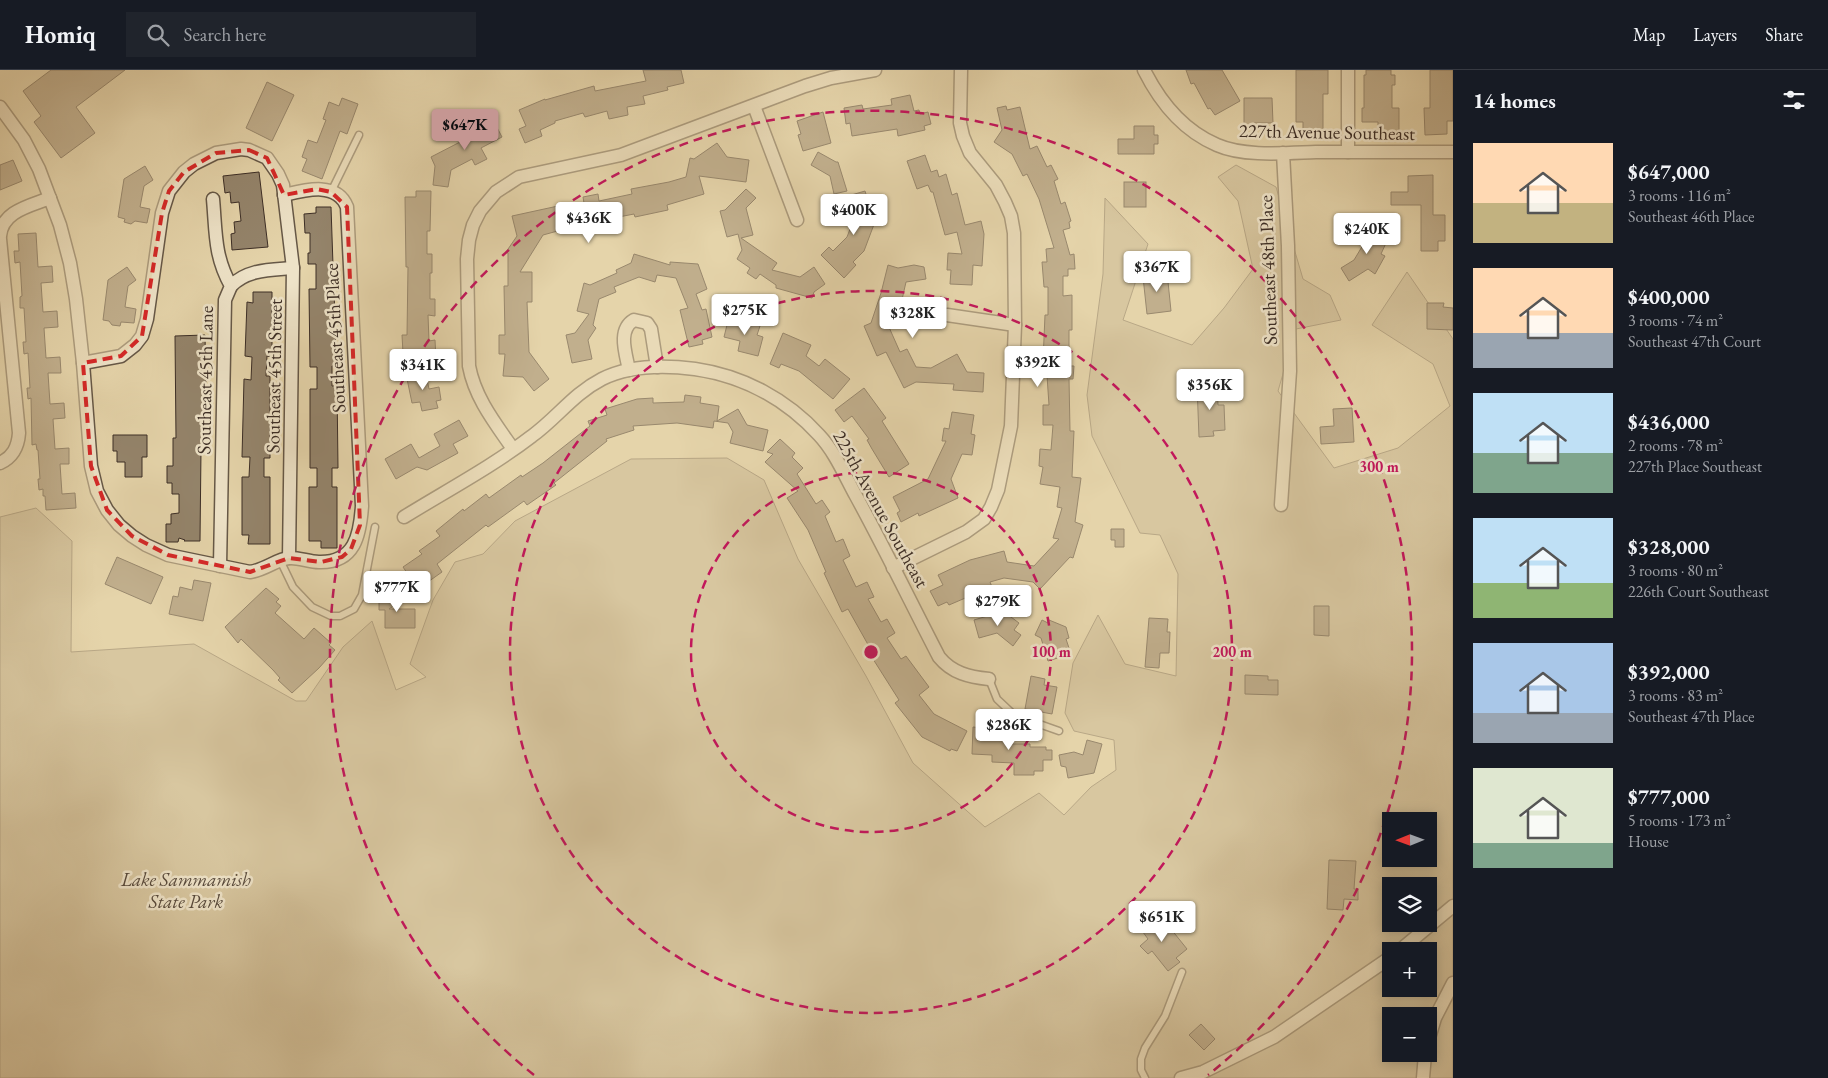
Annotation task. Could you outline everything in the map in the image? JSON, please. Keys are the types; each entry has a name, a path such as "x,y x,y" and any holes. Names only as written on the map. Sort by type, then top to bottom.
{"street":[{"path":"514,449 481,402 471,379 469,366 467,259 469,240 473,225 480,212 496,192 519,177 621,155 805,86 831,78 875,70"},
{"path":"893,568 966,532 984,519 991,508 998,490 1011,426 1015,325 1015,248 1011,216 996,185 975,159 963,136 960,123 961,70"},
{"name":"227th Avenue Southeast","path":"1144,70 1168,109 1205,139 1231,150 1283,153 1453,152"},
{"path":"1348,70 1348,152"},
{"path":"754,106 797,220"},
{"path":"0,107 24,140 39,169 60,225 70,263 83,363 91,466 97,491 107,510 119,525 146,545 168,555 250,572 259,571 284,559"},
{"name":"Southeast 45th Street","path":"83,363 121,356 135,345 142,336 147,318 162,213 169,191 184,172 200,160 228,150 249,150 267,158 283,185 293,268 284,559"},
{"name":"Southeast 48th Place","path":"1281,505 1290,371 1288,246 1283,153"},
{"path":"284,195 317,189 331,192"},
{"name":"Southeast 45th Place","path":"284,559 321,562 342,557 352,550 360,525 362,506 348,215 345,202 331,192"},
{"path":"0,463 7,460 14,451 18,443 19,433 5,351 0,238 4,222 10,215 50,198"},
{"name":"Southeast 45th Lane","path":"213,199 218,257 231,286 225,300 220,566"},
{"path":"231,286 247,274 293,268"},
{"path":"946,315 1015,325"},
{"path":"629,370 624,336 628,323 634,320 647,323 651,329 657,367"},
{"name":"225th Avenue Southeast","path":"404,517 514,449 533,436 570,401 586,389 617,372 657,367 674,367 713,372 746,382 776,398 800,416 820,436 836,460 872,524 939,657 952,670 989,679"},
{"path":"1409,942 1453,906"},
{"path":"1181,1078 1203,1072 1274,1037 1382,963"},
{"path":"1437,1014 1453,983"},
{"path":"1423,1078 1424,1062"}],"lane":[{"path":"331,192 359,135"},
{"path":"284,559 293,587 312,607 331,616 340,616 354,609 362,595 375,527"},
{"path":"989,679 997,699 1014,716 1059,730"},
{"path":"1145,1078 1141,1070 1140,1059 1165,1016 1182,972"}],"highlighted area":[{"path":"249,150 267,158 284,195 317,189 331,192 347,207 360,525 351,549 342,557 321,562 289,558 250,572 168,555 132,536 107,510 91,466 83,363 121,356 142,336 162,213 169,191 184,172 216,153"}],"green space":[{"name":"Lake Sammamish State Park","path":"1236,165 1276,187 1303,279 1330,295 1341,320 1296,329 1278,391 1334,468 1398,448 1450,406 1433,364 1372,325 1407,272 1453,339 1453,1078 0,1078 0,517 36,508 72,541 71,652 194,644 296,701 306,701 343,647 372,621 396,690 426,677 410,664 433,600 455,562 483,554 515,521 631,459 727,458 764,480 798,559 866,676 913,763 985,827 1039,793 1064,815 1091,787 1116,770 1114,740 1074,731 1065,713 1073,663 1098,615 1125,664 1176,676 1178,574 1160,535 1140,533 1092,436 1087,395 1103,274 1105,198 1148,244 1123,320 1192,345 1224,308 1253,269 1238,201 1218,177"}],"building":[{"path":"51,70 125,70 76,107 95,133 61,158 34,122 41,116 23,91"},
{"path":"643,70 681,70 684,83 667,87 668,90 643,96 645,104 627,107 628,115 609,119 607,111 585,117 583,113 555,121 555,123 540,130 542,136 525,143 519,129 526,126 519,110 545,99 594,86 595,91 646,81"},
{"path":"1186,70 1222,70 1240,101 1215,115 1210,108 1208,109 1194,83 1191,84"},
{"path":"1296,70 1328,70 1328,94 1323,94 1323,136 1303,136 1303,122 1296,122"},
{"path":"1366,70 1391,70 1391,75 1395,75 1395,85 1392,85 1392,108 1399,108 1399,134 1378,135 1378,122 1362,122 1364,75 1366,75"},
{"path":"1430,70 1453,70 1453,121 1447,121 1447,134 1425,135 1424,108 1430,108"},
{"path":"267,82 294,95 272,141 246,128"},
{"path":"910,95 914,111 919,110 920,114 928,112 931,124 924,126 925,130 898,136 897,129 852,136 850,123 846,124 844,108 862,105 863,109 892,105 891,99"},
{"path":"342,98 358,104 347,134 340,131 322,179 302,171 307,159 302,157 308,140 317,143 326,120 323,119 329,102 339,106"},
{"path":"1244,98 1272,98 1273,123 1254,123 1254,128 1244,128"},
{"path":"1006,106 1007,110 1020,107 1030,149 1037,146 1047,167 1051,165 1058,179 1054,181 1061,204 1065,202 1071,221 1069,222 1070,228 1063,230 1070,255 1074,254 1075,269 1068,269 1068,276 1063,276 1063,296 1072,295 1072,330 1069,330 1069,366 1074,366 1073,379 1069,379 1070,431 1074,431 1072,477 1081,478 1075,522 1083,525 1073,558 1070,557 1040,589 1033,582 1004,578 990,582 992,587 969,594 970,596 949,605 947,602 938,606 930,591 943,585 938,575 970,560 1004,551 1007,562 1034,566 1059,539 1053,538 1062,508 1057,507 1060,487 1040,484 1043,467 1039,466 1040,449 1051,450 1053,425 1043,425 1043,405 1049,405 1046,361 1043,361 1045,315 1048,315 1048,287 1044,287 1042,262 1047,262 1046,249 1054,248 1039,199 1027,174 1023,176 1012,154 994,142 1002,130 997,108"},
{"path":"823,112 831,143 803,151 798,135 801,134 797,121"},
{"path":"492,118 502,137 481,148 487,159 475,165 472,159 451,170 448,187 433,185 435,166 431,157 462,141 459,135"},
{"path":"1134,126 1154,126 1154,135 1158,135 1158,144 1154,144 1154,154 1118,154 1118,139 1134,139"},
{"path":"717,143 727,157 749,160 746,182 699,176 704,194 667,205 668,210 635,217 634,214 583,224 543,235 520,272 532,272 532,302 527,302 529,352 549,379 534,391 523,377 503,376 505,354 499,354 499,335 505,335 504,286 508,286 508,253 506,252 517,236 512,216 558,206 558,209 584,203 583,197 598,194 599,201 632,194 631,189 686,177 690,158 694,159"},
{"path":"818,152 838,162 847,191 834,194 830,176 811,165"},
{"path":"925,155 931,172 937,170 939,177 946,174 952,195 957,193 965,225 981,221 984,234 982,266 973,265 972,285 950,284 951,270 947,270 948,253 962,254 957,232 945,235 933,192 931,192 928,185 917,189 907,161"},
{"path":"13,160 22,181 0,190 0,165"},
{"path":"145,166 153,180 144,186 140,207 150,209 147,223 135,221 131,224 124,222 125,219 118,217 124,179"},
{"path":"259,172 268,247 232,250 231,234 235,233 234,222 241,221 239,202 231,203 230,192 225,193 223,176"},
{"path":"1433,175 1433,215 1445,215 1445,241 1438,241 1438,251 1421,251 1421,205 1391,205 1391,192 1408,192 1408,176"},
{"path":"1124,182 1146,182 1146,207 1124,207"},
{"path":"746,189 756,198 746,208 753,235 741,238 777,263 772,270 800,277 814,267 825,284 814,292 812,298 776,288 776,285 760,274 756,279 747,273 750,268 737,259 742,250 738,234 727,237 720,211 725,210"},
{"path":"416,191 431,191 430,231 427,231 427,254 432,254 430,299 435,299 435,316 428,315 429,341 435,340 436,359 420,360 419,352 403,353 402,335 407,335 408,267 406,267 405,197 416,197"},
{"path":"865,191 870,207 879,211 864,251 853,262 856,265 844,278 821,255 829,247 833,251 847,237 855,216 848,196"},
{"path":"316,207 331,207 333,265 331,265 331,287 334,287 336,366 332,366 332,386 337,386 338,468 332,468 332,487 337,487 337,548 321,548 321,541 309,541 309,487 317,487 317,468 310,468 310,389 317,389 317,367 310,367 309,289 316,289 316,264 308,264 310,233 305,233 304,214 316,213"},
{"path":"1371,226 1383,233 1379,239 1386,243 1381,254 1385,256 1375,274 1368,269 1349,281 1341,268 1354,260 1363,245 1365,238 1363,235 1366,228"},
{"path":"36,233 38,267 52,266 53,282 41,283 43,312 57,311 58,327 44,328 46,358 60,357 61,373 48,373 50,404 64,403 65,418 53,419 55,449 69,448 69,464 60,464 62,494 75,493 76,508 46,510 43,489 39,490 38,450 36,444 32,445 31,398 28,399 27,388 30,388 28,353 24,354 23,342 26,342 24,308 20,308 20,297 22,296 20,262 15,263 14,251 19,251 18,234"},
{"path":"634,254 670,265 670,262 698,264 707,289 696,294 702,310 706,309 712,337 702,340 703,344 689,347 680,310 688,308 676,278 657,275 655,282 639,277 614,287 616,292 599,299 593,325 596,328 588,340 592,359 572,363 566,335 575,333 589,314 577,311 584,283 590,285 617,273 616,270 631,263"},
{"path":"888,265 898,268 914,265 924,267 926,279 906,282 901,304 896,303 888,325 900,352 907,349 916,367 931,368 957,354 967,372 984,373 983,392 953,390 954,384 916,382 904,388 886,352 877,356 864,326 871,323"},
{"path":"127,267 136,280 128,286 125,307 136,309 134,323 121,322 120,326 112,325 109,321 103,320 108,280"},
{"path":"1167,272 1171,311 1147,314 1143,277 1152,276 1151,273"},
{"path":"253,292 272,292 272,357 267,356 266,376 270,376 270,458 264,458 264,477 270,477 270,544 248,544 249,535 242,535 242,477 249,477 250,457 242,457 244,379 251,380 252,357 245,356 247,302 253,303"},
{"path":"1427,303 1444,303 1443,307 1453,308 1453,330 1427,329"},
{"path":"729,317 760,326 757,335 763,337 758,356 738,351 740,341 724,337"},
{"path":"783,333 811,345 806,356 819,366 825,359 850,379 833,399 799,371 781,364 779,368 770,364"},
{"path":"205,335 205,450 201,450 200,541 184,541 179,538 178,542 166,542 166,524 171,524 171,514 179,513 179,494 172,494 172,483 167,483 167,466 173,466 173,438 176,438 175,336"},
{"path":"425,369 429,389 439,387 441,400 436,401 438,408 422,411 420,402 412,403 406,374"},
{"path":"1217,384 1218,405 1224,405 1225,430 1213,431 1214,436 1199,437 1197,385"},
{"path":"864,388 886,418 882,421 909,464 889,477 867,440 869,439 852,416 844,422 835,410"},
{"path":"685,395 701,397 700,403 719,406 717,421 738,409 747,425 768,430 763,451 730,443 733,432 728,423 714,421 713,428 677,423 633,426 634,430 606,439 607,441 554,483 556,485 527,505 524,501 488,527 486,525 437,564 442,572 418,589 403,567 422,554 419,551 440,536 436,531 463,509 464,511 486,494 489,498 521,475 522,477 543,463 590,426 588,421 607,415 605,409 637,399 653,398 653,403 684,402"},
{"path":"1352,408 1354,442 1321,444 1320,427 1334,426 1333,409"},
{"path":"952,412 974,415 971,434 975,435 972,455 962,454 951,479 958,498 919,516 918,513 901,522 897,513 900,511 893,497 928,479 946,441 942,441 944,428 949,429"},
{"path":"459,420 468,436 453,444 458,453 427,470 417,467 396,479 385,459 411,444 419,458 440,446 434,434"},
{"path":"113,435 147,435 147,457 142,457 142,477 125,477 125,462 117,462 117,451 113,451"},
{"path":"780,439 795,453 792,457 803,468 797,474 816,504 822,500 830,512 825,516 836,542 843,539 850,556 843,560 856,587 867,582 874,597 868,599 881,622 887,619 895,633 887,638 901,659 906,656 929,687 919,695 934,714 967,731 957,751 951,749 950,751 922,737 895,703 899,700 873,659 875,657 848,609 842,612 824,573 826,572 808,530 787,498 798,491 765,462 773,454 767,452"},
{"path":"1111,529 1124,529 1124,547 1115,547 1115,540 1111,540"},
{"path":"117,557 163,577 151,604 105,584"},
{"path":"194,580 211,583 203,621 169,614 173,596 178,597 180,587 192,590"},
{"path":"266,588 279,599 276,602 281,606 275,613 304,639 314,628 331,643 329,645 335,650 292,693 278,680 280,678 273,670 241,639 238,643 225,627"},
{"path":"379,596 408,596 389,609 415,609 415,628 385,628 385,610 379,610"},
{"path":"1314,606 1329,606 1329,636 1314,635"},
{"path":"999,608 1019,623 1014,630 1021,635 1013,646 997,633 979,638 974,620 994,614"},
{"path":"1149,618 1168,619 1167,632 1170,632 1169,653 1160,653 1159,668 1145,667"},
{"path":"1042,620 1048,623 1049,620 1066,627 1069,638 1066,639 1069,648 1063,650 1064,656 1048,661 1041,638 1035,635"},
{"path":"1245,675 1268,676 1268,680 1278,680 1278,695 1245,694"},
{"path":"1031,676 1045,679 1044,685 1057,687 1052,714 1025,709"},
{"path":"973,727 1010,731 1009,744 1030,744 1030,747 1046,747 1046,750 1052,750 1052,760 1043,760 1043,771 1034,771 1034,775 1014,775 1014,763 992,762 992,755 972,754"},
{"path":"1087,740 1102,744 1094,773 1068,778 1066,767 1061,766 1059,755 1074,752 1083,755"},
{"path":"1329,860 1356,861 1354,889 1358,889 1358,900 1344,899 1343,910 1327,909"},
{"path":"1155,916 1164,927 1167,924 1187,949 1176,958 1180,962 1168,971 1152,951 1148,954 1140,946 1148,939 1140,928"},
{"path":"1201,1024 1215,1039 1204,1050 1189,1035"}]}
